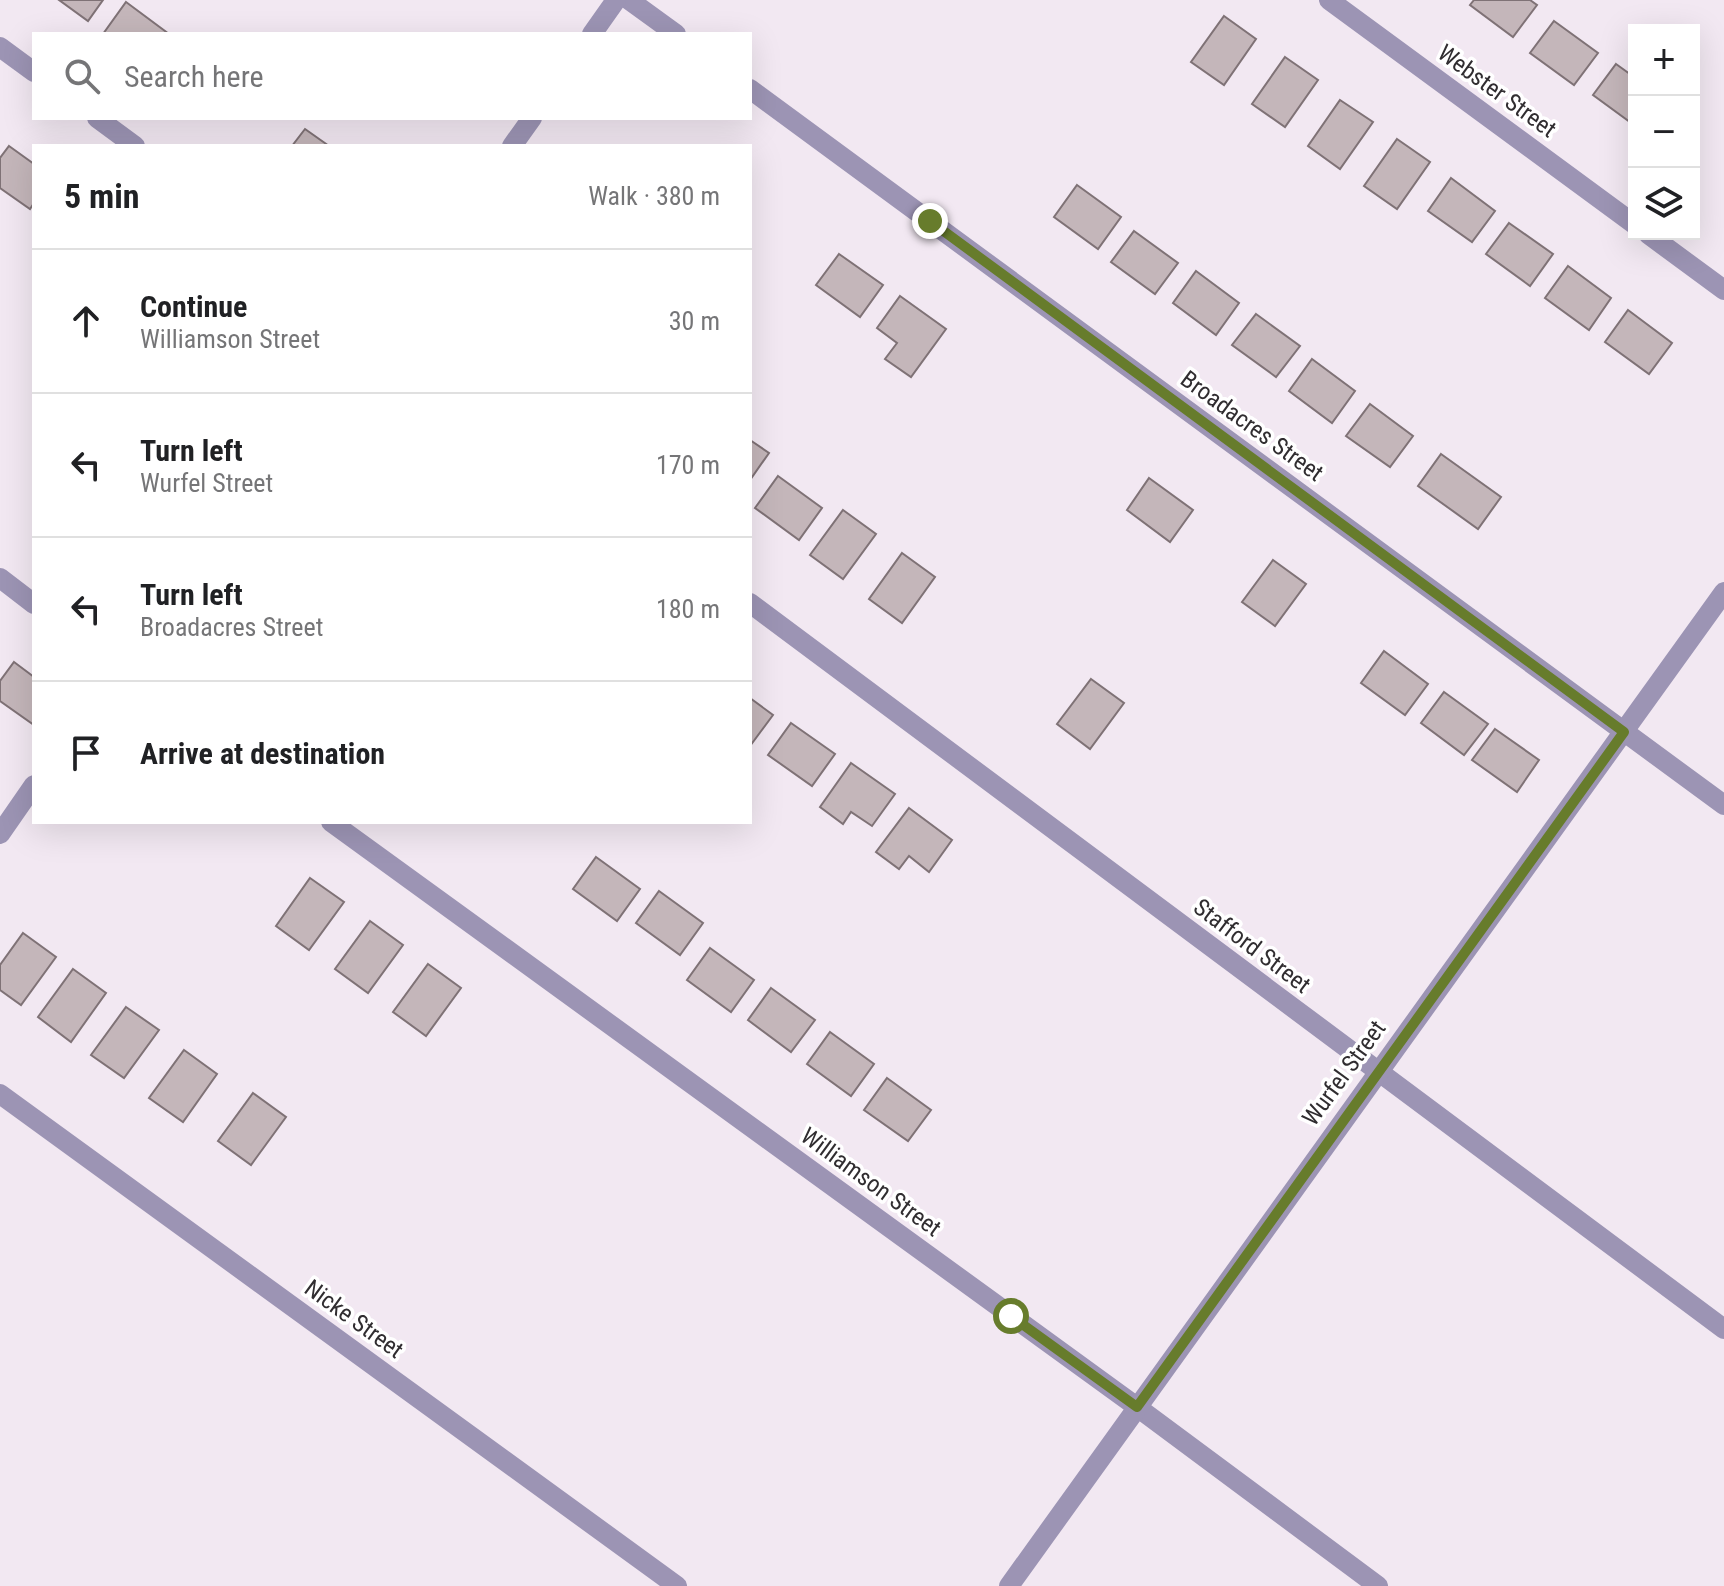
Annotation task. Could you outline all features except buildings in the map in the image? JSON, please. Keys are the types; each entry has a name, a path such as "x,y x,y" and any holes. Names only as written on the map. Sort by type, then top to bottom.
{"street":[{"path":"593,32 616,0"},
{"path":"629,0 673,32"},
{"name":"Webster Street","path":"1329,0 1628,220"},
{"path":"0,47 32,71"},
{"name":"Broadacres Street","path":"752,90 1724,805"},
{"path":"100,120 132,144"},
{"path":"513,144 531,120"},
{"path":"1656,240 1724,290"},
{"path":"0,578 32,602"},
{"name":"Wurfel Street","path":"1009,1586 1724,592"},
{"name":"Stafford Street","path":"752,604 1724,1329"},
{"path":"0,834 32,788"},
{"name":"Williamson Street","path":"334,824 1137,1407 1378,1586"},
{"name":"Nicke Street","path":"0,1094 677,1586"}],"route":[{"path":"930,221 1624,732 1137,1407 1011,1316"}]}
